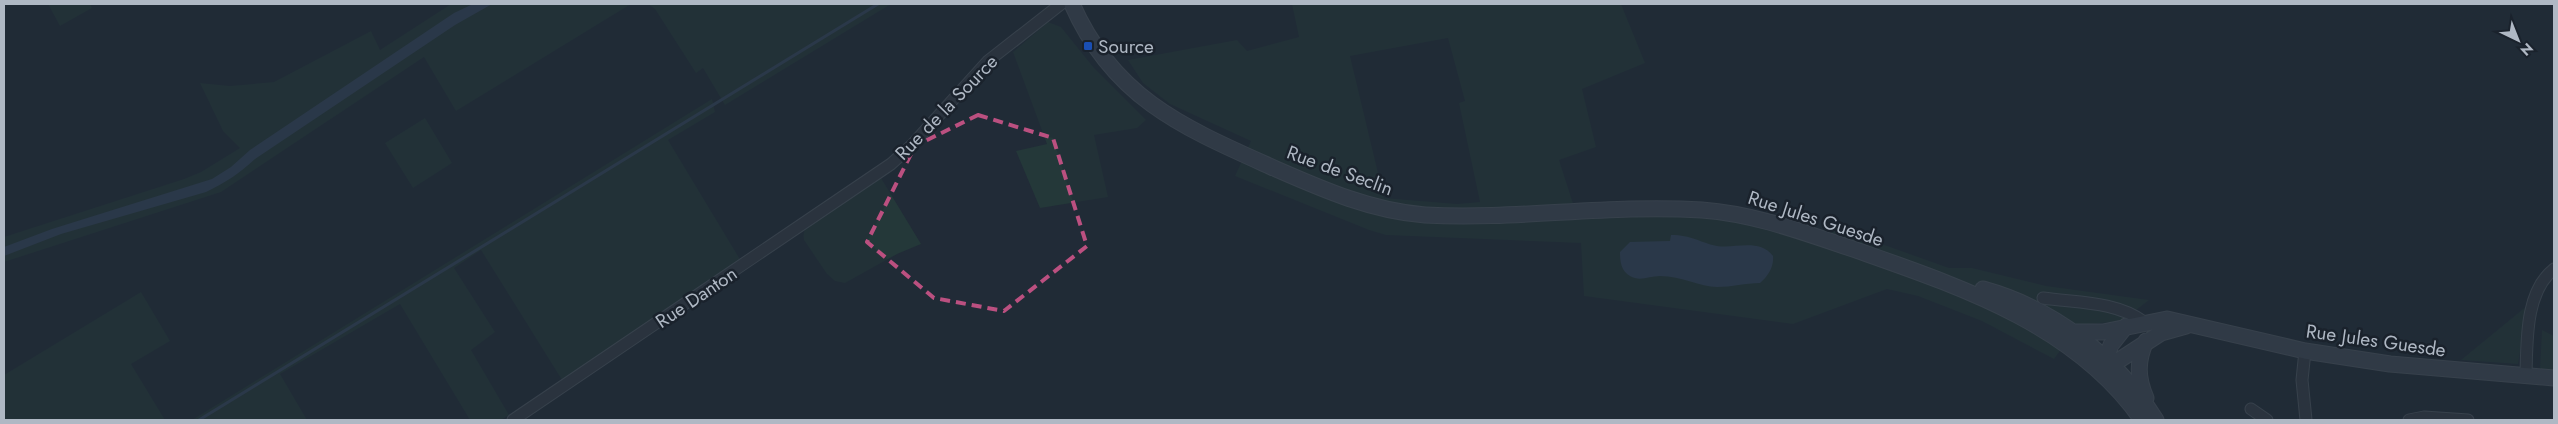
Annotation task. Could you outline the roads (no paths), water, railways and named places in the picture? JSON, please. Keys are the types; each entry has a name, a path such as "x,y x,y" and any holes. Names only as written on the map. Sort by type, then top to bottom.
{"main road":[{"name":"Rue de Seclin","path":"1072,4 1086,31 1110,66 1133,90 1159,111 1185,127 1218,143 1349,199 1393,211 1436,215 1690,209"},
{"name":"Rue Jules Guesde","path":"1690,209 1738,214 1763,220 1928,276 2004,296 2033,309 2072,332 2094,333 2167,319 2305,351 2417,368 2554,378"},
{"name":"Rue Jules Guesde","path":"1928,276 2006,309 2076,350 2106,365 2166,330 2195,326"},
{"path":"2144,322 2146,342 2139,358 2138,374 2151,419"},
{"path":"2106,365 2114,340 2126,326"},
{"path":"2072,332 2134,389 2151,419"}],"street":[{"name":"Rue de la Source","path":"878,173 912,145 988,60 1061,4"},
{"name":"Rue Danton","path":"513,420 878,173"},
{"path":"2526,376 2528,333 2536,294 2542,281 2554,269"},
{"path":"2043,298 2117,309 2130,313 2144,322"},
{"path":"2305,351 2302,380 2306,420"},
{"path":"2251,409 2267,420"},
{"path":"2409,420 2424,417 2468,420"}],"water":[{"path":"473,4 492,4 455,25 213,189 61,234 4,256 4,247 52,229 212,179 231,167 250,150 454,13"},
{"path":"1671,235 1690,237 1705,243 1724,247 1746,245 1761,247 1773,256 1771,268 1760,283 1717,287 1668,276 1637,279 1630,276 1623,269 1620,252 1630,242 1670,241"}],"waterway":[{"path":"199,420 878,4"}],"place":[{"name":"Source","path":"1088,46"}]}
